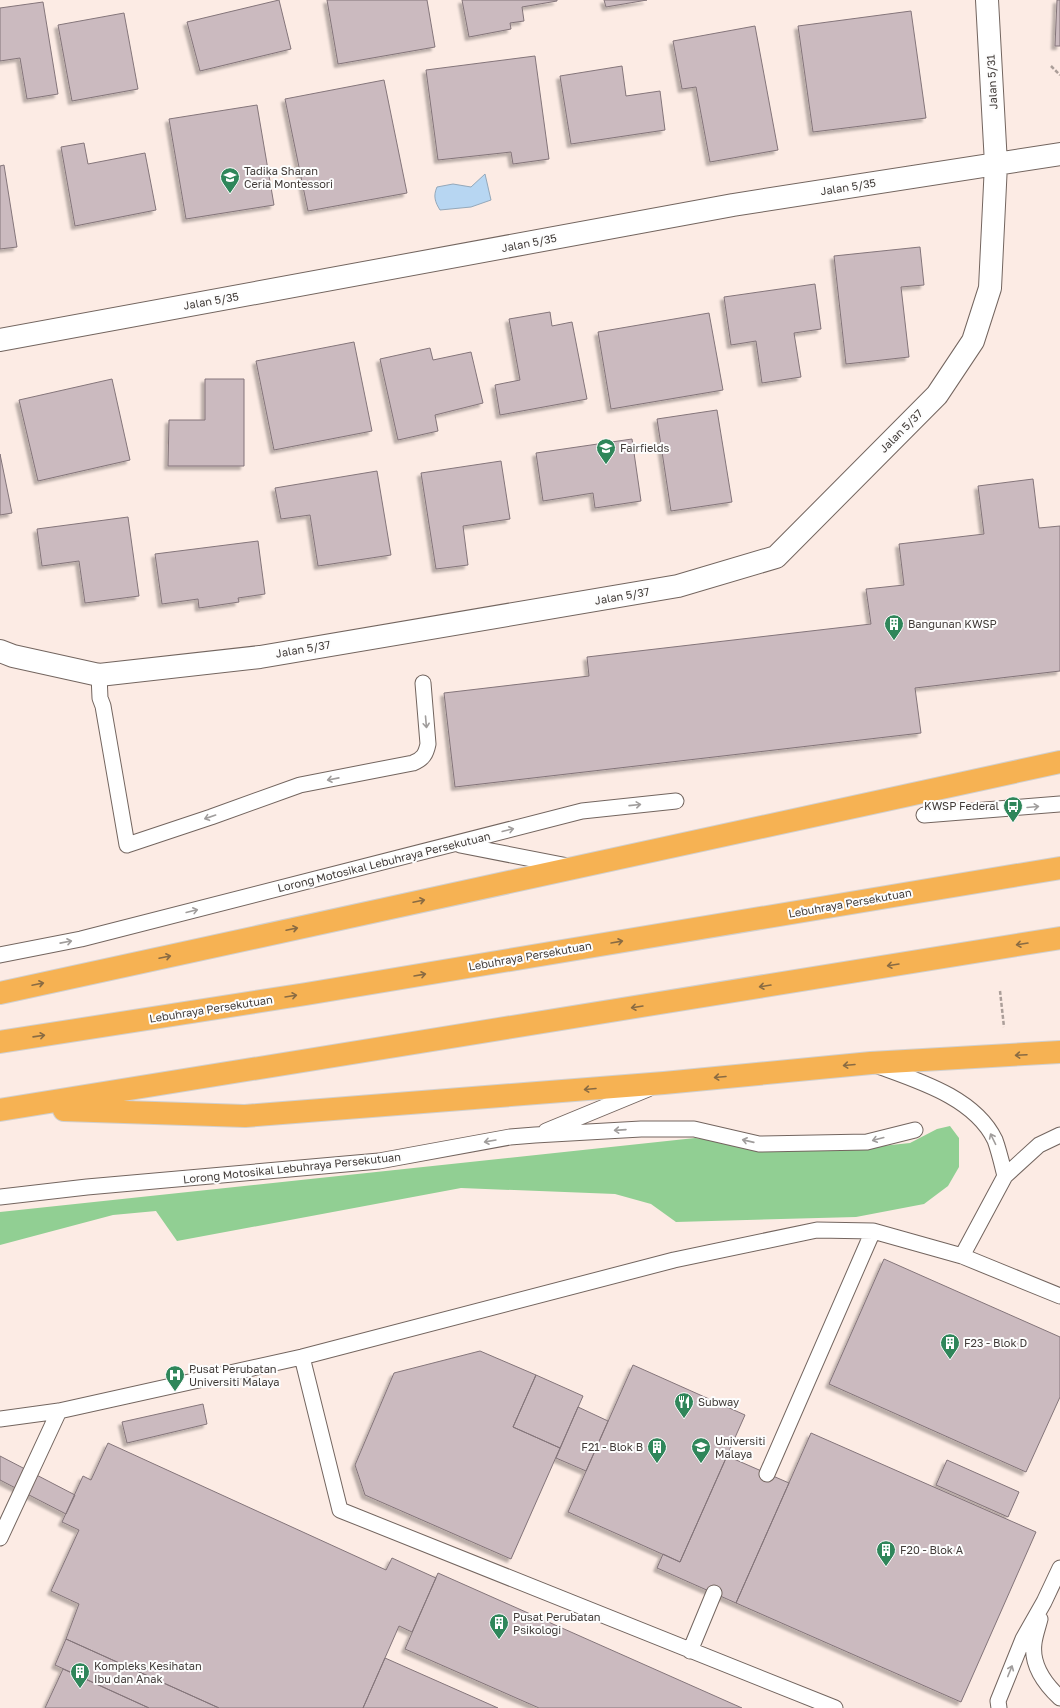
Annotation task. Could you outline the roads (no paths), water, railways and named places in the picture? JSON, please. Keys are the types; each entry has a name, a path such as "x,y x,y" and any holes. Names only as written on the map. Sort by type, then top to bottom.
{"highway":[{"path":"0,993 1060,762"},
{"name":"Lebuhraya Persekutuan","path":"0,1042 299,995 1060,868"},
{"path":"7,1109 1060,938"},
{"path":"7,1109 245,1116 664,1083 871,1063 1060,1052"}],"street":[{"name":"Jalan 5/31","path":"988,0 996,164"},
{"name":"Jalan 5/35","path":"0,340 733,205 1060,154"},
{"name":"Jalan 5/37","path":"0,651 13,656 99,675 260,657 678,586 776,556 937,395 973,341 990,288 996,164"}],"lane":[{"path":"99,675 100,698 103,706 127,845 300,785 413,763 421,759 427,752 428,744 423,683"},
{"name":"Lorong Motosikal Lebuhraya Persekutuan","path":"0,955 81,939 582,811 676,801"},
{"path":"924,815 1060,804"},
{"path":"455,844 575,867"},
{"path":"871,1063 924,1083 948,1094 981,1119 994,1140 1005,1176"},
{"path":"534,1136 664,1083"},
{"name":"Lorong Motosikal Lebuhraya Persekutuan","path":"0,1197 95,1186 379,1161 510,1138 534,1136 641,1129 694,1129 759,1144 867,1142 915,1130"},
{"path":"962,1256 1005,1176 1039,1146 1060,1135"},
{"path":"0,1419 59,1411 302,1357 674,1260 817,1230 873,1231 962,1256 1060,1296"},
{"path":"767,1474 873,1231"},
{"path":"302,1357 340,1510 835,1708"},
{"path":"0,1538 59,1411"},
{"path":"999,1708 998,1701 1023,1639 1044,1602 1060,1568"},
{"path":"690,1651 714,1593"},
{"path":"1044,1602 1034,1644 1036,1666 1047,1686 1060,1698"}],"water":[{"path":"485,174 491,200 471,207 440,210 435,199 437,187 453,184 471,187"}],"place":[{"name":"Tadika Sharan Ceria Montessori","path":"230,194"},
{"name":"Fairfields","path":"606,465"},
{"name":"Bangunan KWSP","path":"894,641"},
{"name":"KWSP Federal","path":"1013,823"},
{"name":"F23 - Blok D","path":"950,1360"},
{"name":"Pusat Perubatan Universiti Malaya","path":"175,1392"},
{"name":"Subway","path":"684,1419"},
{"name":"F21 - Blok B","path":"657,1464"},
{"name":"Universiti Malaya","path":"701,1464"},
{"name":"F20 - Blok A","path":"886,1567"},
{"name":"Pusat Perubatan Psikologi","path":"499,1640"},
{"name":"Kompleks Kesihatan Ibu dan Anak","path":"80,1689"}]}
